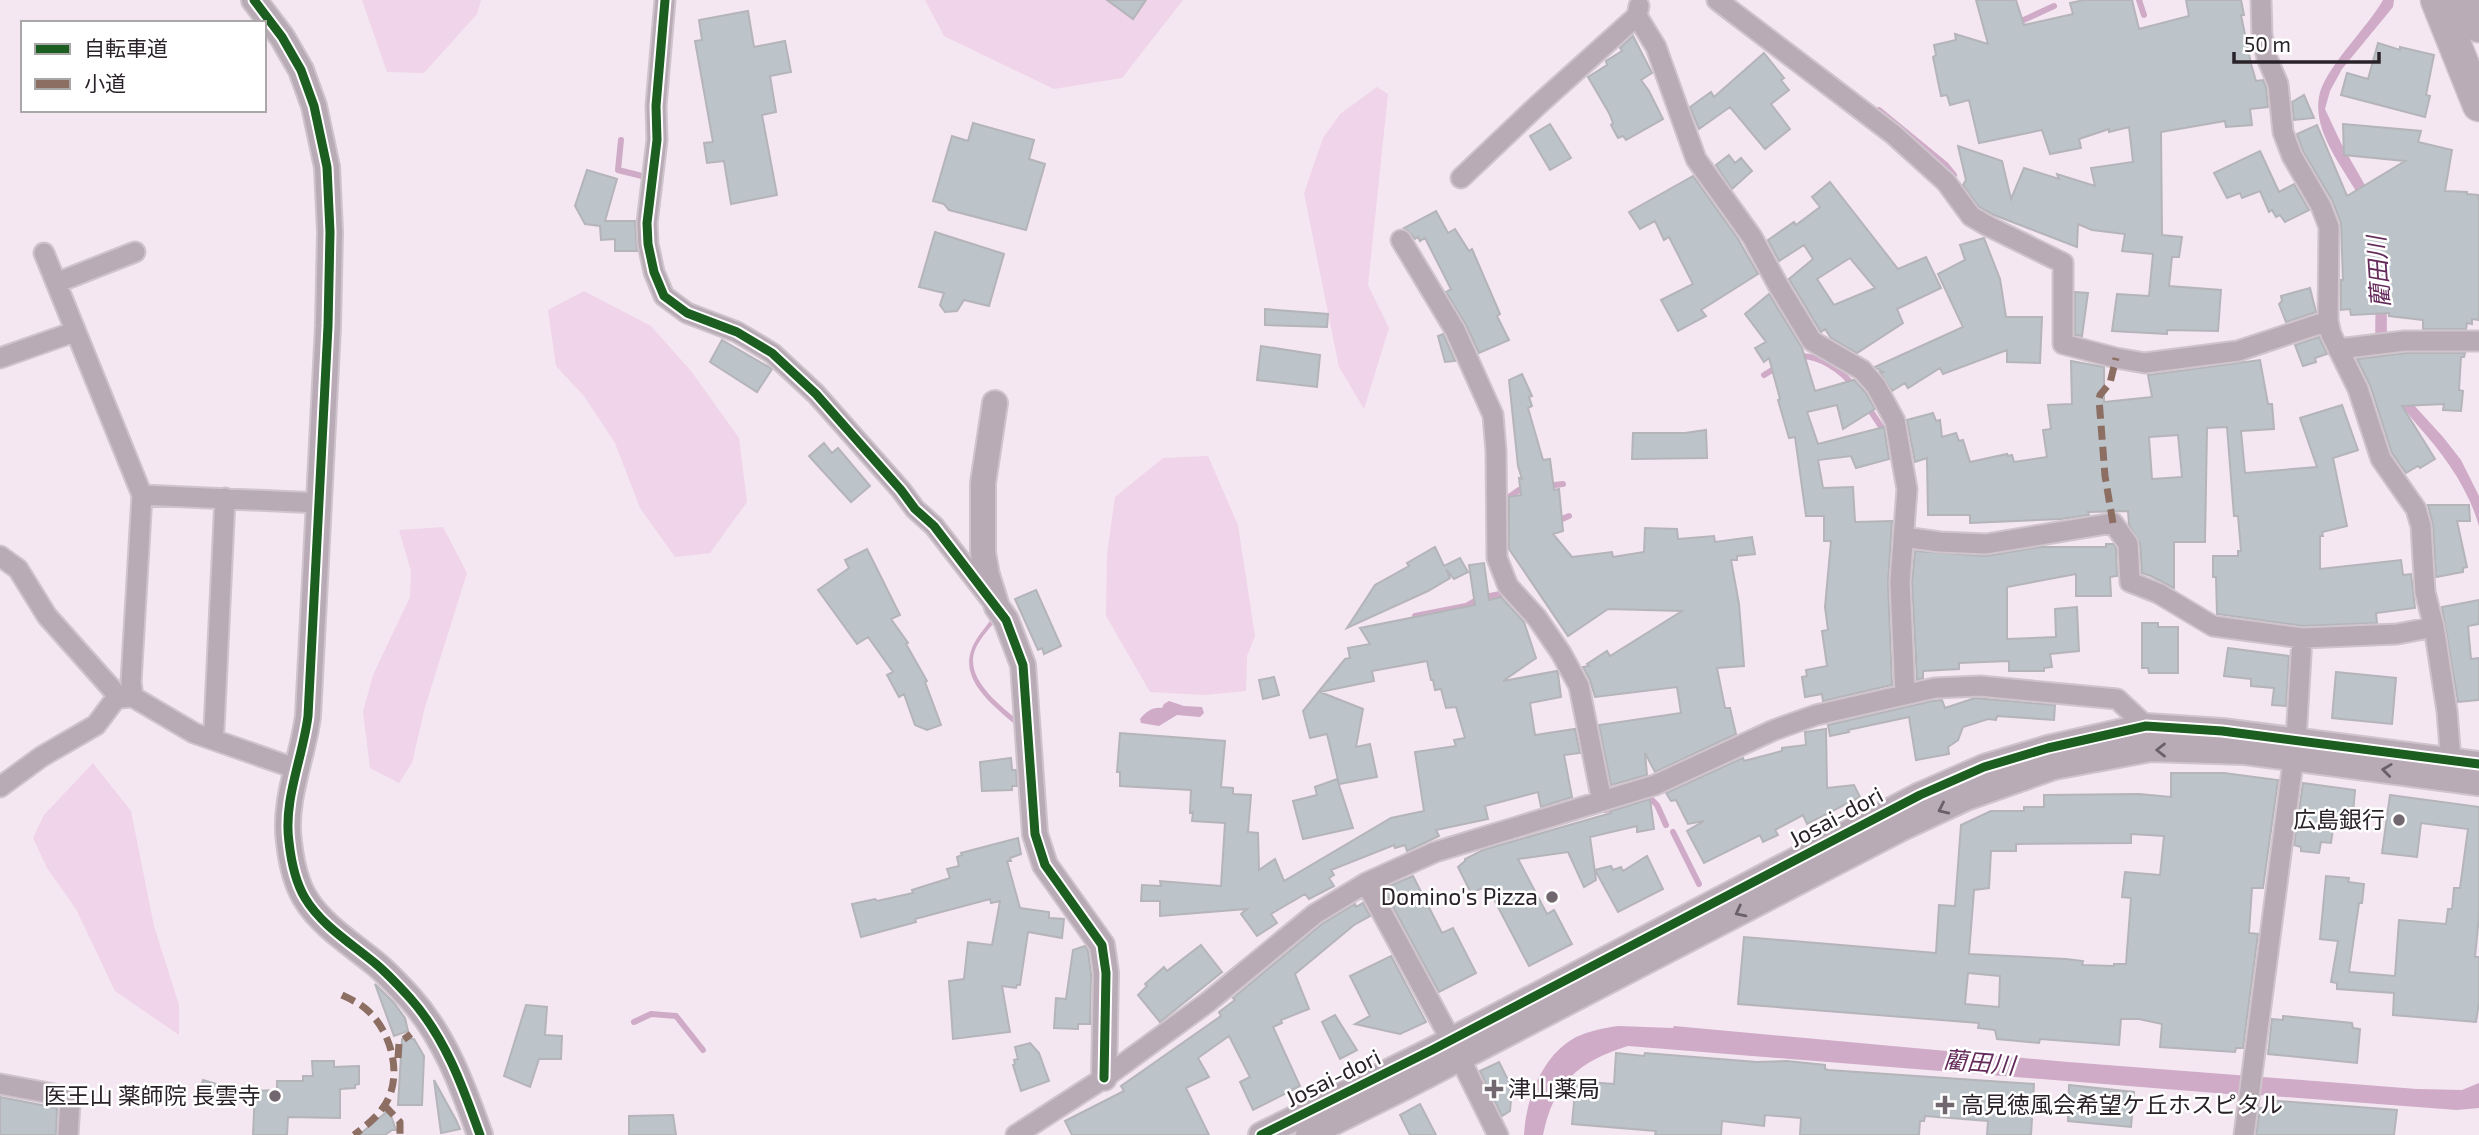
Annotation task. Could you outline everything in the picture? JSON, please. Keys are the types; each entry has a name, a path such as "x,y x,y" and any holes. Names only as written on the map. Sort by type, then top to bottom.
{"main road":[{"path":"2437,0 2479,105"},
{"path":"2468,0 2479,26"}],"street":[{"path":"666,0 656,106 657,140 647,223 654,272 664,296 687,313 737,332 772,353 816,394 915,509 934,526 1006,620 1023,666 1035,834 1045,865 1102,945 1106,973 1104,1078"},
{"path":"1717,0 1893,134 1946,182 1971,216 2063,263 2063,344 2145,363 2238,351 2328,321"},
{"path":"2261,0 2262,35 2267,58 2278,84 2283,132 2292,156 2321,206 2329,227 2328,321 2331,334 2358,389 2381,459 2416,509 2421,526 2425,592 2434,627 2447,711 2450,770"},
{"path":"256,1 282,37 301,70 314,106 327,167 330,232 328,326 308,716 288,815 289,842 296,873 306,898 327,924 379,967 411,999 440,1041 460,1079 480,1135"},
{"path":"1461,178 1639,5 1696,159 1752,237 1777,285 1812,341 1862,370 1876,386 1895,421 1907,489 1900,582 1906,694"},
{"path":"1401,240 1455,330 1493,415 1497,558 1508,586 1538,618 1562,653 1579,686 1602,801"},
{"path":"56,283 135,252"},
{"path":"0,787 41,757 96,724 108,708 126,697 131,682 142,495 44,253"},
{"path":"0,358 74,332"},
{"path":"2338,349 2405,341 2479,341"},
{"path":"995,403 983,483 983,553 997,607"},
{"path":"142,495 319,502"},
{"path":"211,738 214,729 225,498"},
{"path":"1903,537 1986,544 2113,523 2128,544 2130,582 2158,593 2213,626 2302,638 2398,634 2434,627"},
{"path":"0,556 18,569 47,616 126,697 194,733 297,769"},
{"path":"2244,1135 2294,749 2302,638"},
{"path":"1016,1135 1104,1078 1208,1002 1315,914 1366,883 1435,852 1655,785 1774,730 1815,715 1935,688 1980,686 2117,699 2146,726"},
{"name":"Josai-dori","path":"1308,1135 1455,1049 1920,795 1984,767 2010,759 2146,726 2222,731 2294,749 2450,770 2479,783"},
{"name":"Josai-dori","path":"1261,1135 1455,1049 1966,798 2054,767 2151,749 2245,752 2294,749"},
{"name":"Josai-dori","path":"2450,770 2479,764"},
{"path":"1366,883 1499,1135"},
{"path":"0,1084 59,1096 70,1102 68,1135"}],"shaded area":[{"path":"362,0 481,0 477,14 424,73 387,72"},
{"path":"925,0 1183,0 1122,78 1054,89 944,36"},
{"path":"1377,87 1388,94 1368,285 1389,328 1364,409 1339,367 1304,193 1323,138 1340,114"},
{"path":"584,291 651,326 691,371 739,438 747,502 710,553 675,557 640,508 615,443 584,396 556,366 548,310"},
{"path":"1208,456 1238,525 1255,636 1247,656 1246,691 1205,695 1150,692 1106,616 1107,554 1115,497 1163,458"},
{"path":"443,527 467,573 425,707 412,763 399,783 370,768 363,712 373,675 410,597 411,571 399,530"},
{"path":"93,763 131,811 154,926 179,1005 179,1035 115,991 76,909 47,868 33,838 44,815"}],"water":[{"name":"藺田川","path":"2383,0 2394,0 2393,7 2342,69 2330,91 2325,109 2374,201 2386,254 2387,337 2391,369 2401,391 2461,460 2479,496 2479,526 2455,473 2396,399 2380,368 2376,342 2376,275 2367,212 2330,147 2320,122 2318,110 2322,86"},
{"path":"990,621 994,623 975,650 975,671 986,691 1020,722 1019,728 982,694 970,672 972,648"},
{"path":"1169,701 1184,706 1202,707 1204,713 1200,717 1177,715 1159,726 1141,723 1140,719 1147,712 1162,708"},
{"name":"藺田川","path":"1618,1026 1674,1026 2068,1062 2417,1089 2462,1090 2479,1083 2479,1108 2457,1110 2258,1095 2243,1100 2228,1094 1628,1046 1582,1067 1571,1077 1554,1101 1543,1135 1524,1135 1532,1093 1545,1066 1554,1055 1576,1037"}],"building":[{"path":"1107,0 1146,0 1133,19"},
{"path":"1976,0 2016,0 2024,25 2073,14 2070,3 2084,0 2132,0 2139,29 2189,16 2186,0 2241,0 2244,15 2241,15 2251,64 2256,81 2263,80 2266,87 2268,107 2250,109 2252,125 2226,127 2225,121 2161,132 2162,235 2182,237 2179,257 2172,257 2169,286 2221,290 2218,331 2167,330 2167,334 2112,331 2117,294 2149,296 2153,254 2122,251 2125,234 2092,230 2078,224 2077,247 1979,207 1963,185 1966,180 1958,146 2002,161 2011,199 2024,168 2059,179 2057,174 2095,186 2091,168 2133,162 2129,127 2109,132 2109,129 2079,139 2081,148 2050,154 2042,130 1979,143 1969,100 1950,105 1947,95 1941,96 1933,57 1936,55 1934,45 1956,40 1955,34 1988,44"},
{"path":"748,11 754,47 785,41 791,72 770,76 776,112 762,115 777,195 731,204 724,161 707,163 704,143 713,142 695,41 702,40 699,20"},
{"path":"1633,36 1652,73 1641,80 1663,119 1626,140 1623,136 1618,138 1611,125 1613,123 1609,113 1588,77 1607,65 1606,61 1622,51 1620,48"},
{"path":"2378,43 2400,50 2400,47 2434,55 2426,95 2430,96 2425,117 2341,95 2347,73 2368,79"},
{"path":"1764,53 1784,78 1781,80 1789,90 1771,104 1790,129 1765,149 1730,107 1699,129 1690,107 1711,92 1714,97"},
{"path":"2304,95 2314,118 2294,120 2292,102"},
{"path":"973,123 1034,140 1029,159 1045,164 1026,230 949,210 944,204 933,201 952,136 968,141"},
{"path":"1550,124 1571,158 1550,170 1530,136"},
{"path":"2343,124 2421,131 2418,142 2452,150 2445,191 2478,195 2479,201 2479,320 2472,319 2472,324 2467,323 2466,329 2423,329 2423,320 2389,316 2389,313 2351,315 2350,309 2341,310 2341,223 2332,200 2303,151 2297,134 2317,125 2347,196 2405,161 2344,155"},
{"path":"2260,151 2279,192 2294,184 2309,210 2285,222 2280,215 2276,217 2272,210 2269,212 2260,191 2242,198 2240,193 2227,198 2214,173"},
{"path":"1729,155 1735,163 1741,158 1752,171 1732,189 1716,165"},
{"path":"587,170 617,179 605,221 635,221 637,251 615,251 615,239 601,240 600,226 585,224 575,206"},
{"path":"1693,176 1738,239 1758,274 1701,310 1706,316 1678,331 1661,300 1693,284 1669,237 1664,240 1655,221 1640,229 1629,212"},
{"path":"1830,182 1898,269 1926,257 1941,288 1897,309 1903,323 1857,353 1831,338 1825,329 1821,332 1789,279 1813,259 1804,245 1779,261 1768,240 1794,222 1796,225 1820,207 1812,197","holes":["1850,258 1875,288 1834,305 1817,279"]},
{"path":"1436,211 1448,233 1455,229 1469,251 1472,249 1509,340 1479,353 1446,292 1451,289 1425,238 1420,241 1418,237 1415,239 1404,228"},
{"path":"935,232 1004,254 989,306 964,300 957,311 945,312 940,305 944,293 919,287"},
{"path":"1984,238 2000,279 2006,317 2042,317 2040,363 2007,362 2007,350 1943,374 1940,368 1908,388 1905,383 1892,391 1880,372 1883,372 1875,367 1963,327 1938,274 1965,260 1960,245"},
{"path":"2310,288 2316,312 2286,322 2279,304 2282,301 2281,296"},
{"path":"2075,292 2088,293 2082,336 2075,335"},
{"path":"1769,294 1802,348 1815,391 1854,380 1875,409 1843,429 1837,405 1807,412 1818,444 1884,427 1889,459 1856,468 1851,456 1818,460 1823,488 1853,487 1855,522 1892,521 1888,583 1892,685 1823,701 1822,694 1805,697 1802,677 1807,676 1806,670 1827,666 1822,631 1828,630 1825,607 1831,541 1824,541 1824,516 1806,516 1795,437 1789,438 1769,358 1764,362 1755,348 1766,342 1745,314"},
{"path":"1265,309 1328,314 1327,327 1265,325"},
{"path":"1443,334 1455,361 1445,362 1438,336"},
{"path":"2319,337 2327,354 2315,358 2316,362 2303,366 2295,345"},
{"path":"722,340 772,369 757,392 710,362"},
{"path":"1261,346 1320,355 1317,387 1257,380"},
{"path":"2406,353 2465,353 2464,357 2461,357 2461,411 2443,410 2444,404 2402,406 2435,459 2406,473 2392,453 2370,385 2357,359"},
{"path":"2260,360 2268,404 2272,404 2274,429 2241,431 2245,473 2317,467 2300,418 2342,405 2358,450 2333,458 2347,526 2322,532 2320,569 2401,560 2403,575 2411,574 2415,608 2376,613 2377,623 2303,626 2217,614 2213,556 2238,556 2238,551 2241,551 2238,516 2234,516 2227,427 2207,428 2205,542 2174,542 2174,588 2142,573 2140,543 2129,525 2128,511 2088,512 2089,515 2061,519 1970,523 1970,515 1928,515 1927,458 1915,462 1907,420 1933,413 1936,421 1940,420 1942,437 1956,433 1959,441 1963,440 1970,462 2007,454 2012,455 2014,462 2047,457 2043,430 2051,429 2048,405 2072,404 2071,361 2104,367 2104,402 2152,397 2148,375","holes":["2178,435 2182,477 2152,479 2149,437"]},
{"path":"1522,374 1532,396 1529,397 1532,406 1528,408 1543,460 1550,459 1554,490 1559,489 1563,531 1553,534 1572,557 1612,552 1613,557 1644,552 1645,528 1677,529 1678,539 1714,536 1715,542 1752,537 1755,554 1737,556 1737,560 1731,560 1739,604 1744,666 1717,668 1725,708 1730,708 1736,734 1655,772 1645,753 1647,775 1611,785 1599,725 1681,713 1677,687 1595,697 1583,667 1589,666 1587,664 1607,651 1610,656 1682,611 1608,609 1568,636 1509,549 1509,497 1521,495 1519,478 1522,479 1518,466 1509,380"},
{"path":"1706,430 1707,458 1632,459 1633,433 1685,433"},
{"path":"824,443 832,453 838,448 870,486 851,502 809,456"},
{"path":"2428,505 2469,505 2470,521 2457,521 2467,567 2463,568 2463,572 2436,577 2433,525"},
{"path":"2106,544 2113,544 2116,548 2117,576 2110,577 2111,596 2076,596 2076,574 2007,587 2007,639 2056,637 2055,609 2077,607 2079,651 2050,654 2052,667 2044,668 2044,671 2009,671 2009,661 1959,663 1959,669 1923,671 1923,678 1917,680 1912,582 1915,551 1986,556 2040,547 2106,547"},
{"path":"1435,547 1444,566 1460,558 1468,572 1454,579 1446,569 1450,578 1347,628 1375,585 1409,566 1407,563"},
{"path":"867,549 900,615 891,619 908,643 906,644 927,681 925,682 941,725 927,730 915,725 904,694 899,697 887,675 893,672 868,637 857,644 818,590 849,568 845,560"},
{"path":"1484,563 1489,600 1501,597 1524,622 1536,658 1503,681 1557,671 1561,697 1530,703 1535,735 1575,729 1580,753 1564,755 1572,797 1541,807 1538,792 1485,806 1488,819 1436,830 1439,836 1407,851 1405,845 1395,848 1394,845 1331,870 1334,875 1329,878 1334,886 1309,899 1305,894 1271,914 1277,923 1257,936 1241,914 1247,909 1160,916 1160,901 1141,901 1142,885 1161,886 1160,881 1221,886 1225,823 1192,821 1191,790 1120,786 1120,772 1117,772 1120,733 1225,741 1221,787 1233,788 1233,794 1251,795 1248,832 1258,833 1259,870 1275,859 1284,881 1391,818 1424,811 1415,752 1456,746 1454,740 1465,738 1456,707 1446,708 1441,689 1435,690 1427,661 1372,671 1374,681 1320,692 1363,709 1356,747 1370,744 1377,777 1339,784 1327,734 1310,738 1303,711 1345,659 1350,658 1348,648 1370,644 1360,628 1475,605 1469,565"},
{"path":"1036,590 1061,646 1044,654 1042,648 1038,650 1015,599"},
{"path":"2479,600 2479,624 2468,626 2471,659 2479,658 2479,700 2458,702 2442,607"},
{"path":"2142,623 2158,623 2158,627 2178,627 2178,673 2149,673 2148,668 2142,668"},
{"path":"2228,648 2289,656 2286,706 2272,705 2274,688 2251,686 2251,679 2224,676"},
{"path":"2336,672 2396,678 2392,724 2332,718"},
{"path":"1274,677 1279,695 1263,699 1259,680"},
{"path":"1975,698 2055,705 2054,720 1997,716 1996,720 1988,719 1963,727 1958,740 1948,747 1949,754 1916,760 1909,717 1830,736 1828,725 1932,701 1942,700 1945,708"},
{"path":"1826,729 1827,788 1854,785 1860,797 1807,824 1803,815 1775,830 1778,835 1763,842 1760,835 1704,863 1687,831 1704,821 1688,824 1676,800 1671,801 1666,793 1743,758 1744,761 1782,751 1782,748 1806,745 1805,732"},
{"path":"1011,758 1012,770 1016,770 1017,786 1012,786 1012,790 982,791 980,762"},
{"path":"2171,773 2224,773 2278,780 2263,888 2252,888 2249,933 2258,934 2243,1048 2236,1048 2235,1052 2160,1047 2162,1024 2139,1019 2121,1019 2119,1045 2040,1039 2039,1043 1997,1039 1995,1030 1978,1028 1979,1023 1738,1004 1744,937 1936,953 1939,905 1955,906 1961,825 1991,811 2024,811 2024,807 2044,807 2044,795 2139,794 2171,797","holes":["2131,834 2164,836 2160,875 2125,872 2122,897 2131,898 2126,964 2082,965 2083,961 2066,959 1969,954 1974,890 1989,888 1991,851 2016,851 2016,844 2131,843","1968,973 2000,976 1999,1007 1965,1004"]},
{"path":"1337,779 1353,828 1303,839 1293,801 1317,795 1315,787"},
{"path":"2303,783 2355,790 2352,825 2334,822 2331,843 2321,842 2319,853 2301,851 2301,847 2294,845"},
{"path":"2390,795 2479,807 2479,916 2475,957 2479,957 2479,1002 2476,1022 2393,1015 2394,993 2337,989 2337,983 2331,982 2338,941 2320,939 2326,876 2349,878 2348,882 2364,884 2349,972 2395,976 2399,920 2446,924 2448,909 2452,909 2454,888 2460,888 2468,829 2421,823 2417,857 2382,853"},
{"path":"1650,799 1654,829 1637,832 1637,826 1590,837 1596,880 1584,887 1568,852 1518,859 1547,914 1554,910 1572,944 1529,966 1487,886 1471,893 1458,867 1465,859 1483,850"},
{"path":"1018,838 1021,854 1007,861 1020,908 1049,912 1049,918 1064,919 1062,938 1028,932 1020,985 1016,988 1002,986 1010,1032 953,1039 949,981 964,979 968,942 992,945 1000,901 991,903 990,899 861,937 852,904 913,893 912,890 950,878 947,869 959,866 957,857 962,855 961,853"},
{"path":"1647,856 1663,889 1618,912 1595,870 1611,866 1613,870 1621,867 1623,871"},
{"path":"1413,876 1442,933 1453,928 1476,973 1439,992 1385,892 1389,890 1387,887"},
{"path":"1363,903 1370,916 1354,925 1295,974 1309,1009 1281,1020 1282,1023 1273,1027 1300,1086 1253,1110 1240,1082 1250,1077 1229,1036 1198,1058 1209,1077 1186,1088 1209,1135 1072,1135 1065,1121 1124,1091 1121,1086 1221,1016 1219,1012 1235,1000 1233,998 1322,924 1355,904 1356,907"},
{"path":"1201,945 1222,972 1160,1022 1138,995 1147,986 1145,984 1164,967 1167,971"},
{"path":"1085,946 1091,974 1090,1024 1078,1024 1078,1029 1054,1028 1056,998 1066,999 1073,950"},
{"path":"1391,956 1426,1022 1400,1034 1355,1024 1370,1016 1350,976"},
{"path":"375,984 405,1018 408,1031 394,1036"},
{"path":"526,1005 547,1007 545,1035 562,1036 561,1059 539,1059 530,1087 504,1076"},
{"path":"1335,1015 1357,1050 1340,1059 1322,1022"},
{"path":"2283,1016 2352,1023 2353,1028 2360,1029 2357,1063 2268,1054 2272,1019 2283,1020"},
{"path":"402,1039 414,1039 424,1056 422,1105 398,1105"},
{"path":"1030,1043 1039,1053 1049,1081 1021,1091 1013,1065 1014,1060 1018,1059 1015,1047"},
{"path":"1616,1053 1757,1062 1787,1061 1825,1065 1828,1070 2034,1084 2031,1135 1987,1135 1988,1121 1925,1116 1924,1121 1920,1121 1919,1135 1800,1135 1801,1118 1765,1115 1764,1126 1722,1121 1721,1135 1655,1135 1656,1131 1572,1124 1576,1081 1614,1084"},
{"path":"312,1061 334,1061 334,1067 359,1066 359,1084 355,1085 355,1088 340,1089 340,1118 288,1117 287,1135 253,1135 255,1091 277,1090 277,1081 303,1081 303,1076 313,1076"},
{"path":"1499,1062 1512,1088 1510,1111 1502,1116 1480,1071"},
{"path":"203,1080 223,1086 218,1102 198,1096"},
{"path":"434,1080 456,1120 460,1129 441,1133"},
{"path":"2069,1085 2134,1092 2131,1127 2068,1121"},
{"path":"0,1097 57,1108 56,1135 0,1135"},
{"path":"2266,1100 2397,1110 2394,1135 2256,1135 2260,1108 2266,1108"},
{"path":"1420,1104 1436,1135 1410,1135 1400,1115"},
{"path":"389,1110 396,1130 385,1135 359,1135"},
{"path":"673,1115 676,1135 629,1135 629,1116"}],"waterway":[{"path":"2139,0 2144,15"},
{"path":"2017,23 2054,6"},
{"path":"1877,111 1946,165 1954,175"},
{"path":"621,140 618,170 646,177"},
{"path":"1796,357 1812,357 1828,364 1854,387"},
{"path":"1764,375 1777,367"},
{"path":"1866,404 1890,440"},
{"path":"1547,486 1563,484"},
{"path":"1505,500 1519,490 1526,489"},
{"path":"1555,522 1569,516"},
{"path":"1414,625 1415,616 1466,606 1480,598 1505,593"},
{"path":"1605,810 1652,800 1666,825"},
{"path":"1673,832 1699,884"},
{"path":"634,1022 651,1014 676,1016 703,1050"}],"marked path":[{"path":"2113,523 2105,476 2099,399 2110,383 2116,358"},
{"path":"342,995 363,1007 375,1018 389,1043 394,1070 393,1084 382,1109 354,1135"},
{"path":"398,1058 399,1043 411,1034"},
{"path":"384,1105 400,1122 400,1135"}],"cycle path":[{"path":"254,0 282,37 301,70 314,106 327,167 330,232 328,326 308,716 289,810 291,856 299,885 312,908 328,925 389,976 410,998 433,1029 460,1081 480,1135"},
{"path":"665,0 656,106 657,140 647,223 654,272 664,296 687,313 737,332 772,353 816,394 915,509 934,526 1006,620 1023,665 1035,834 1045,865 1102,945 1106,973 1104,1078"},
{"path":"1261,1135 1432,1050 1920,795 1984,767 2048,748 2146,726 2222,731 2479,764"}],"place":[{"name":"広島銀行","path":"2399,820"},
{"name":"Domino's Pizza","path":"1552,897"},
{"name":"津山薬局","path":"1494,1089"},
{"name":"医王山 薬師院 長雲寺","path":"275,1096"},
{"name":"高見徳風会希望ケ丘ホスピタル","path":"1945,1105"}]}
